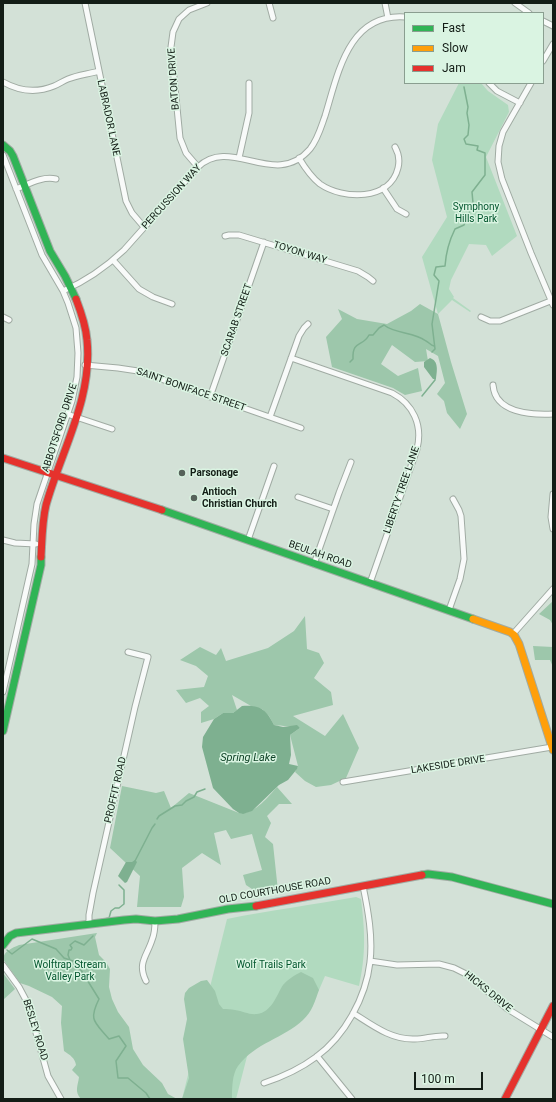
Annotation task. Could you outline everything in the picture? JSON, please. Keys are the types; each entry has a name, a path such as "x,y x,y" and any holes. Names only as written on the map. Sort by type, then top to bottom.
{"street":[{"name":"LABRADOR LANE","path":"85,3 126,201 132,213 144,227"},
{"name":"BATON DRIVE","path":"198,167 186,152 180,138 171,47 173,32 180,20 189,10 207,3"},
{"path":"268,3 273,18"},
{"path":"386,3 388,18"},
{"path":"516,3 528,12"},
{"name":"PERCUSSION WAY","path":"63,291 98,272 113,260 207,159 226,156 274,165 288,163 299,158 310,149 318,137 343,60 351,43 369,26 388,18 404,17"},
{"path":"544,21 553,26"},
{"path":"544,59 553,44"},
{"path":"3,82 24,90 41,90 73,77 99,71"},
{"path":"239,158 248,118 249,83"},
{"path":"490,84 497,90 520,103"},
{"path":"481,317 490,321 500,321 552,302 531,253 499,169 498,157 500,140 505,128 530,84"},
{"name":"ABBOTSFORD DRIVE","path":"3,145 13,156 50,251 71,287 79,306 87,340 87,366 84,391 44,514 41,565 3,731"},
{"path":"299,158 320,184 335,192 359,195 375,192 392,181 398,169 399,157 395,147"},
{"name":"ABBOTSFORD DRIVE","path":"3,155 42,255 63,291 68,303 76,328 78,353 75,389 36,508 32,564 3,692"},
{"path":"16,188 46,178 56,179"},
{"path":"383,188 397,208 406,214"},
{"name":"TOYON WAY","path":"224,236 229,234 239,235 264,242 358,271 373,281"},
{"name":"SCARAB STREET","path":"210,397 264,242"},
{"path":"113,260 139,289 153,297 172,304"},
{"path":"3,317 9,320"},
{"path":"270,417 299,336 308,324"},
{"name":"LIBERTY TREE LANE","path":"291,358 392,392 404,400 416,418 419,432 417,449 370,583"},
{"name":"SAINT BONIFACE STREET","path":"78,365 130,370 301,428"},
{"path":"493,385 498,399 508,407 526,413 553,414"},
{"path":"67,414 112,429"},
{"name":"BEULAH ROAD","path":"3,458 126,497 449,610 513,634"},
{"path":"314,564 333,509 352,462"},
{"path":"248,540 274,466"},
{"path":"553,494 551,517 553,529"},
{"path":"298,497 333,509"},
{"path":"449,610 460,579 464,559 461,516 453,499"},
{"path":"3,540 15,543 43,544"},
{"path":"553,589 513,634 519,644 553,749"},
{"name":"PROFFIT ROAD","path":"89,924 88,915 94,887 135,707 148,657 128,652"},
{"name":"LAKESIDE DRIVE","path":"344,782 553,749"},
{"name":"OLD COURTHOUSE ROAD","path":"3,945 10,936 16,933 124,920 136,919 154,921 187,918 228,909 416,876 439,874 553,904"},
{"path":"264,1083 304,1065 317,1056 343,1029 353,1013 365,984 370,961 368,909 363,886"},
{"path":"146,981 142,972 142,966 146,952 153,938 154,921"},
{"name":"HICKS DRIVE","path":"370,961 397,965 439,964 454,968 470,976 506,1008 553,1037"},
{"name":"BESLEY ROAD","path":"3,965 26,999 48,1076 61,1099"},
{"path":"505,1099 553,1006"},
{"path":"353,1013 382,1031 398,1038 414,1039 432,1036 445,1036"},
{"path":"317,1056 352,1099"}],"green space":[{"name":"Symphony Hills Park","path":"458,84 482,84 488,91 508,105 509,112 486,157 517,236 492,256 486,245 469,244 451,280 449,289 454,297 453,298 471,311 470,312 452,300 438,314 422,257 447,217 432,160 438,124"},
{"path":"420,304 438,314 467,414 460,429 447,413 444,401 437,394 445,383 438,356 426,349 428,361 415,362 392,345 381,364 398,376 418,368 422,391 405,395 393,388 332,367 326,337 342,319 338,309 357,319 387,324 411,311"},
{"path":"553,601 553,625 550,620 539,614"},
{"path":"305,616 307,649 319,653 324,663 314,678 331,692 333,705 293,716 325,736 343,714 359,748 346,778 331,785 316,787 305,781 295,772 298,766 290,735 300,728 274,725 269,716 262,709 251,706 232,695 237,710 233,713 223,713 214,719 201,723 201,712 209,706 200,698 186,703 176,690 204,687 208,676 196,666 180,660 200,647 216,655 221,648 226,661 268,648 294,631"},
{"path":"533,646 553,647 553,667 550,660 535,660"},
{"path":"122,786 156,793 164,791 171,808 189,793 239,813 245,813 255,808 277,787 292,804 279,804 267,816 271,823 265,837 273,844 278,891 258,893 246,885 243,875 262,870 252,834 231,839 226,830 214,833 221,865 202,853 182,868 184,897 181,907 137,907 140,876 110,848"},
{"name":"Wolf Trails Park","path":"356,897 361,899 364,933 363,964 359,986 325,976 319,990 251,1041 236,1099 182,1099 227,919"},
{"name":"Wolftrap Stream Valley Park","path":"97,933 95,937 99,955 110,969 109,987 112,999 118,1012 129,1027 133,1049 143,1065 162,1083 168,1094 177,1099 81,1099 77,1091 79,1077 72,1070 76,1065 75,1060 64,1051 61,1023 62,1006 52,997 20,983 3,959 7,952 19,945"},
{"path":"301,972 313,978 319,990 311,1010 303,1020 287,1032 261,1046 245,1058 236,1069 233,1082 232,1099 182,1099 189,1078 183,1039 187,1019 184,999 185,993 189,988 201,981 207,980 215,991 219,1004 223,1009 232,1009 257,1014 262,1013 270,1007 283,985"},
{"path":"3,973 15,989 3,1000"}],"water":[{"path":"430,358 435,361 436,364 436,379 433,379 424,367 424,362"},
{"name":"Spring Lake","path":"242,706 253,706 262,709 274,725 283,727 297,725 300,728 290,735 291,755 289,764 298,766 297,769 288,780 279,785 252,811 243,814 233,809 213,788 202,747 203,737 214,719 223,713 233,713"},
{"path":"135,860 137,862 127,882 125,883 118,876 126,862 132,862"}],"waterway":[{"path":"432,352 435,349 432,324 439,281 434,275 436,267 445,266 448,247 453,233 455,229 464,225 473,203 472,192 485,175 485,153 477,150 478,146 466,144 464,139 468,135 469,125 467,113 468,107 464,87"},
{"path":"350,362 353,359 353,353 356,346 367,339 369,335 373,335 384,325 388,328 421,338 434,346"},
{"path":"422,396 435,378"},
{"path":"157,819 159,816 175,806 182,805 194,797 197,792 205,789"},
{"path":"135,861 155,824"},
{"path":"99,920 109,918 111,911 124,904 124,890 119,885"},
{"path":"70,960 68,955 69,950 72,948 70,945 75,941 84,945 93,936"},
{"path":"7,950 12,954 32,939 56,949 64,958 76,962 99,999 94,1012 97,1025 109,1039 119,1036 126,1046 116,1061 118,1078 128,1078 146,1093 150,1099"}],"traffic: fast":[{"path":"3,145 13,156 50,251 65,276 76,299"},
{"path":"162,510 473,619"},
{"path":"3,731 41,565 41,557"},
{"path":"422,875 428,874 452,877 553,904"},
{"path":"3,945 10,936 16,933 124,920 136,919 155,921 178,919 228,909 256,906"}],"traffic: slow":[{"path":"473,619 510,632 514,635 519,644 553,750"}],"traffic: jam":[{"path":"41,557 46,505 81,403 88,362 86,330 76,299"},
{"path":"3,458 162,510"},
{"path":"256,906 422,875"},
{"path":"505,1099 553,1006"}],"place":[{"name":"Parsonage","path":"182,473"},
{"name":"Antioch Christian Church","path":"194,498"}]}
